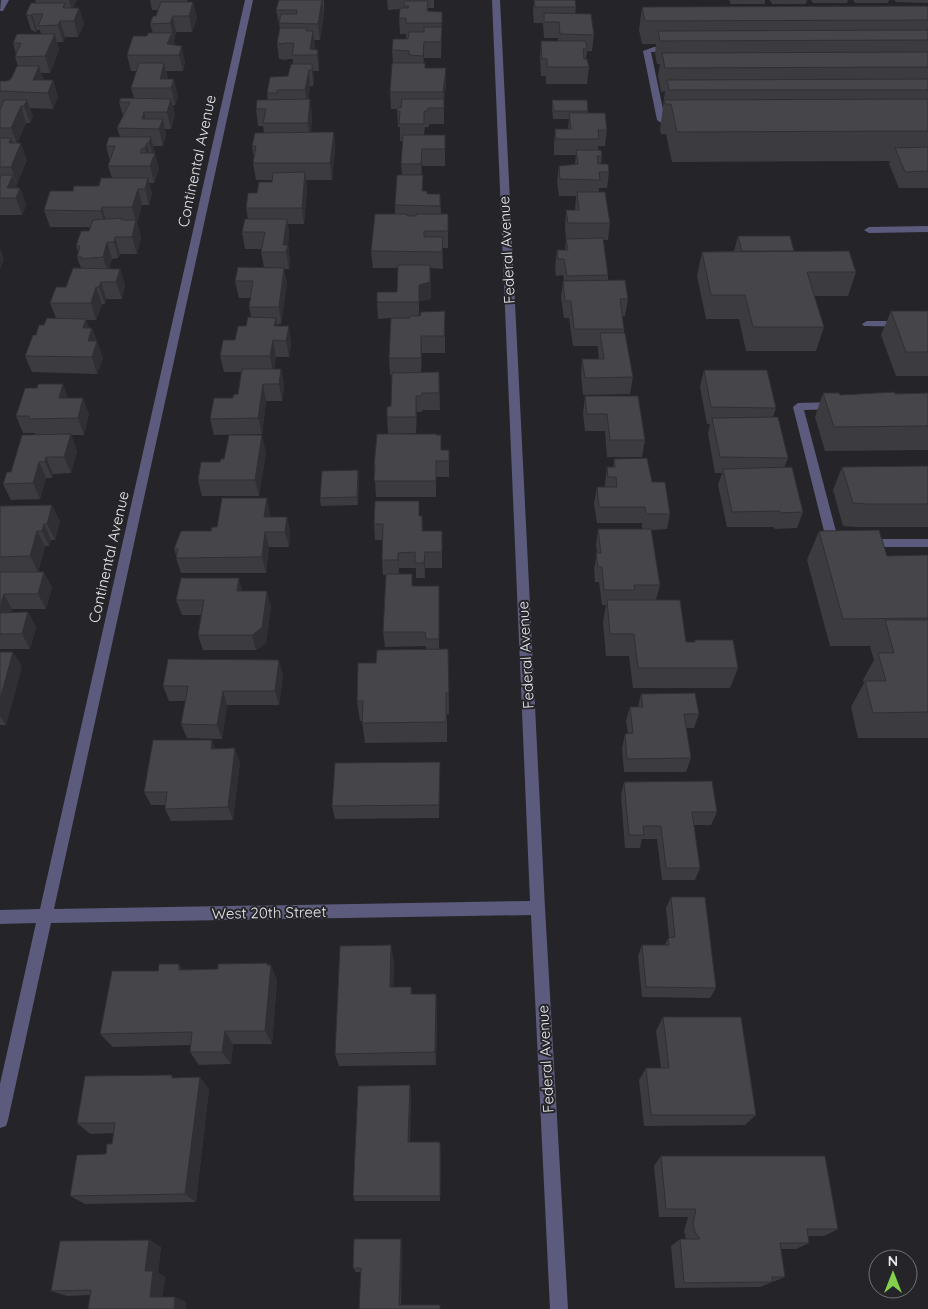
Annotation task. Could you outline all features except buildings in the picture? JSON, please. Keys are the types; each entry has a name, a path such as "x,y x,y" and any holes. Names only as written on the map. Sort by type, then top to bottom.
{"street":[{"path":"0,9 4,0"},
{"name":"Continental Avenue","path":"0,1120 249,0"},
{"name":"Federal Avenue","path":"496,0 538,908 560,1309"},
{"path":"683,49 654,49 647,51 662,120 669,124 689,124"},
{"path":"869,230 928,229"},
{"path":"867,324 928,324"},
{"path":"844,406 798,407 832,543 928,543"},
{"name":"West 20th Street","path":"0,917 538,908"}]}
